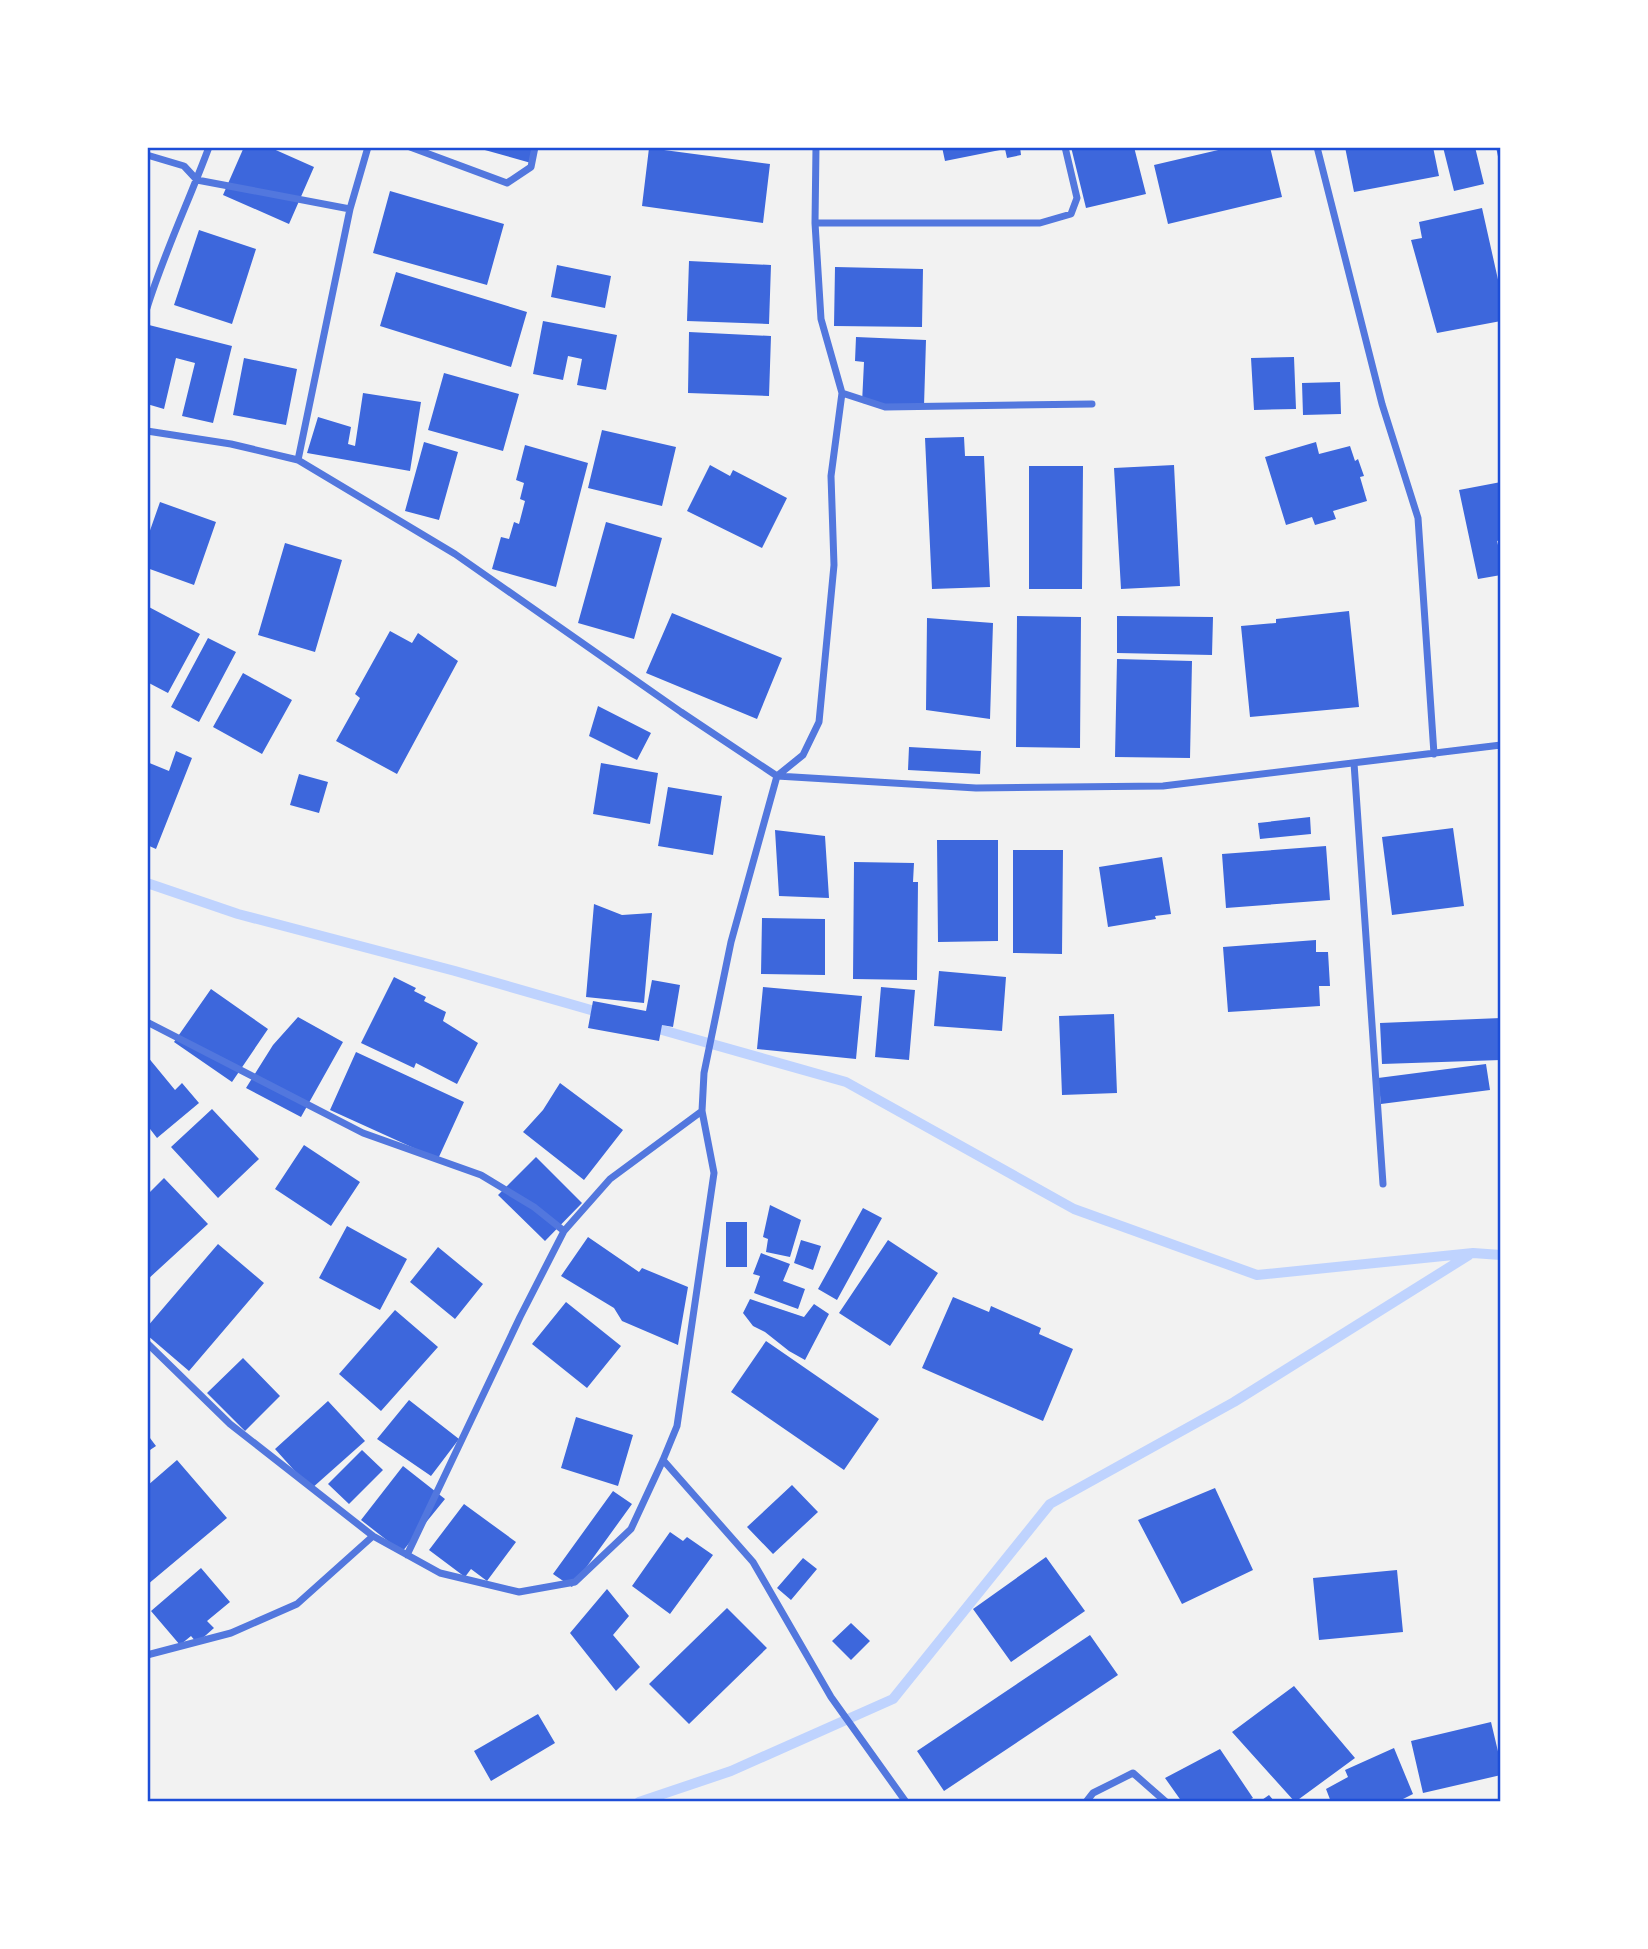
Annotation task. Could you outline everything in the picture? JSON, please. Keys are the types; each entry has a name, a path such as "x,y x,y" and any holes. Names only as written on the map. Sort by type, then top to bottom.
{"street":[{"path":"147,308 209,147"},
{"path":"298,460 350,209 368,147"},
{"path":"410,147 507,183 531,167 536,147"},
{"path":"147,1343 230,1424 373,1536 440,1573 519,1592 575,1582 631,1529 677,1426 714,1174 702,1111 704,1073 731,942 777,776 803,755 819,722 834,565 831,476 842,393 821,318 815,223 816,147"},
{"path":"815,223 1040,223 1071,214 1077,198 1065,147"},
{"path":"1317,147 1382,404 1418,517 1434,754"},
{"path":"147,155 184,166 197,180 350,209"},
{"path":"842,393 885,407 1092,404"},
{"path":"147,431 231,444 298,460 455,554 777,776 976,788 1163,786 1501,745"},
{"path":"1354,763 1383,1184"},
{"path":"147,1021 363,1133 481,1175 534,1207 564,1231"},
{"path":"407,1555 564,1231 610,1179 702,1111"},
{"path":"663,1460 753,1562 831,1697 906,1802"},
{"path":"147,1656 231,1633 297,1604 373,1536"},
{"path":"1086,1802 1093,1793 1133,1773 1166,1802"}],"building":[{"path":"244,147 269,147 314,167 289,224 223,195"},
{"path":"474,147 534,147 531,163"},
{"path":"942,147 1020,147 1021,155 1007,158 1005,149 945,161"},
{"path":"1071,147 1134,147 1146,194 1086,208"},
{"path":"1231,147 1270,147 1282,197 1168,224 1154,165"},
{"path":"1345,147 1433,147 1439,176 1354,192"},
{"path":"1443,147 1475,147 1484,184 1454,191"},
{"path":"1496,147 1501,147 1501,166 1500,166"},
{"path":"649,148 770,164 763,223 642,206"},
{"path":"390,191 504,224 487,285 373,253"},
{"path":"1482,208 1501,293 1501,321 1437,333 1411,240 1422,238 1419,222"},
{"path":"199,230 256,249 232,324 174,305"},
{"path":"689,261 771,265 769,324 687,321"},
{"path":"557,265 611,276 605,308 551,297"},
{"path":"835,267 923,269 922,327 834,326"},
{"path":"396,272 527,312 511,367 380,326"},
{"path":"543,321 617,335 606,390 577,385 582,359 568,356 563,380 533,374"},
{"path":"149,325 232,346 213,423 182,416 195,363 176,358 164,409 147,404"},
{"path":"689,332 771,336 769,396 688,393"},
{"path":"856,337 926,340 924,406 862,403 864,362 855,361"},
{"path":"1294,357 1296,409 1254,410 1251,358"},
{"path":"244,358 297,369 286,425 233,415"},
{"path":"444,373 519,394 503,451 428,430"},
{"path":"1340,382 1341,414 1303,415 1302,383"},
{"path":"363,393 421,402 410,471 307,453 318,417 351,427 348,444 355,446"},
{"path":"602,430 676,447 662,506 588,488"},
{"path":"964,437 965,456 984,456 990,587 932,589 925,438"},
{"path":"424,442 458,452 439,520 405,511"},
{"path":"1316,442 1319,454 1350,446 1364,476 1360,477 1367,501 1333,511 1336,519 1315,525 1312,517 1286,525 1265,457"},
{"path":"525,445 588,463 556,587 492,569 501,537 509,539 514,522 519,524 525,501 520,499 524,483 516,480"},
{"path":"710,465 730,476 733,470 787,498 762,548 687,511"},
{"path":"1174,465 1180,586 1121,589 1114,468"},
{"path":"1029,466 1083,466 1082,589 1029,589"},
{"path":"1501,482 1501,540 1497,541 1498,545 1501,545 1501,575 1478,579 1459,490"},
{"path":"160,502 216,522 194,585 147,568 147,539"},
{"path":"606,522 662,538 634,639 578,623"},
{"path":"285,543 342,560 315,652 258,635"},
{"path":"147,606 200,634 168,693 147,682"},
{"path":"1349,611 1359,707 1250,717 1241,626 1276,623 1276,619"},
{"path":"672,613 782,658 757,719 646,673"},
{"path":"1017,616 1081,617 1080,748 1016,747"},
{"path":"1117,616 1213,617 1212,655 1117,653"},
{"path":"927,618 993,623 990,719 926,710"},
{"path":"390,631 412,643 418,633 458,661 397,774 336,741 360,698 355,694"},
{"path":"208,638 236,652 199,722 171,707"},
{"path":"1117,659 1192,661 1190,758 1115,757"},
{"path":"243,673 292,700 262,754 213,727"},
{"path":"598,706 651,733 637,760 589,736"},
{"path":"909,747 981,751 980,774 908,770"},
{"path":"176,751 192,758 156,849 147,845 147,762 169,771"},
{"path":"601,763 658,773 650,824 593,814"},
{"path":"299,774 328,782 319,813 290,805"},
{"path":"668,787 722,796 713,855 658,846"},
{"path":"1310,817 1311,834 1260,839 1258,823"},
{"path":"1453,828 1464,906 1392,915 1382,837"},
{"path":"775,830 825,836 829,898 779,896"},
{"path":"937,840 998,840 998,941 938,942"},
{"path":"1326,846 1330,900 1226,908 1222,854"},
{"path":"1013,850 1063,850 1062,954 1013,953"},
{"path":"1162,857 1171,914 1108,927 1099,867"},
{"path":"854,862 914,863 913,882 918,882 917,980 853,979"},
{"path":"594,904 622,915 652,913 644,1003 586,997"},
{"path":"762,918 825,919 825,975 761,974"},
{"path":"1316,940 1316,952 1328,952 1330,986 1319,986 1320,1006 1228,1012 1223,947"},
{"path":"939,971 1006,977 1002,1031 934,1026"},
{"path":"394,977 416,988 414,991 426,997 424,1001 446,1012 443,1021 478,1043 457,1084 416,1063 414,1068 361,1043"},
{"path":"652,980 680,985 673,1027 662,1025 659,1041 588,1028 593,1001 646,1011"},
{"path":"763,987 862,996 856,1059 757,1049"},
{"path":"881,987 915,990 909,1060 875,1057"},
{"path":"211,989 268,1029 232,1082 174,1042"},
{"path":"1114,1014 1117,1093 1062,1095 1059,1016"},
{"path":"298,1017 343,1042 301,1117 246,1088 273,1045"},
{"path":"1501,1018 1501,1060 1382,1064 1380,1023"},
{"path":"356,1052 464,1102 438,1159 330,1110"},
{"path":"147,1056 175,1090 182,1083 199,1103 157,1138 147,1125"},
{"path":"1486,1064 1490,1090 1381,1104 1378,1078"},
{"path":"560,1083 623,1130 584,1180 523,1132 543,1110"},
{"path":"212,1109 259,1159 218,1198 171,1147"},
{"path":"304,1145 360,1182 331,1226 275,1189"},
{"path":"536,1157 582,1203 545,1241 498,1195"},
{"path":"164,1178 208,1224 147,1280 147,1195"},
{"path":"770,1205 801,1220 790,1257 766,1252 768,1239 763,1237"},
{"path":"863,1208 882,1218 837,1300 818,1289"},
{"path":"726,1222 747,1222 747,1267 726,1267"},
{"path":"347,1226 407,1259 380,1310 319,1278"},
{"path":"588,1237 639,1272 642,1268 688,1287 678,1345 622,1321 614,1308 561,1276"},
{"path":"801,1240 821,1246 813,1270 794,1263"},
{"path":"888,1240 938,1273 890,1346 839,1313"},
{"path":"218,1244 264,1283 189,1371 147,1335 147,1327"},
{"path":"438,1247 483,1284 455,1319 410,1282"},
{"path":"761,1253 790,1264 783,1281 805,1289 798,1309 754,1293 760,1276 753,1274"},
{"path":"953,1297 989,1312 991,1306 1041,1328 1039,1334 1073,1349 1043,1421 922,1368"},
{"path":"750,1299 804,1317 814,1304 829,1314 805,1360 753,1326 743,1313"},
{"path":"566,1302 621,1346 587,1388 532,1344"},
{"path":"395,1310 438,1347 381,1411 339,1374"},
{"path":"766,1341 879,1419 844,1470 731,1392"},
{"path":"243,1358 280,1396 245,1431 207,1393"},
{"path":"409,1400 459,1439 431,1476 377,1439"},
{"path":"328,1401 365,1441 311,1489 275,1449"},
{"path":"576,1417 633,1435 618,1486 561,1468"},
{"path":"147,1434 156,1446 147,1452"},
{"path":"362,1450 383,1470 349,1504 328,1484"},
{"path":"177,1460 227,1518 147,1585 147,1486"},
{"path":"403,1466 445,1499 402,1552 361,1520"},
{"path":"792,1485 818,1512 773,1554 747,1527"},
{"path":"1215,1488 1253,1570 1182,1604 1138,1520"},
{"path":"613,1491 632,1504 572,1587 553,1574"},
{"path":"464,1504 516,1542 487,1581 471,1569 465,1577 429,1550"},
{"path":"670,1532 683,1541 687,1537 713,1555 670,1614 632,1586"},
{"path":"1046,1557 1085,1611 1011,1662 973,1609"},
{"path":"803,1558 817,1569 791,1600 777,1588"},
{"path":"201,1568 230,1602 207,1621 214,1628 197,1643 191,1636 180,1645 151,1611"},
{"path":"1397,1570 1403,1632 1319,1640 1313,1578"},
{"path":"607,1589 629,1616 613,1635 640,1667 616,1691 570,1633"},
{"path":"727,1608 767,1648 689,1724 649,1684"},
{"path":"851,1623 870,1641 851,1660 832,1641"},
{"path":"1090,1635 1118,1675 944,1791 917,1751"},
{"path":"1294,1686 1355,1758 1295,1802 1232,1732"},
{"path":"538,1714 555,1743 491,1781 474,1751"},
{"path":"1491,1722 1501,1775 1423,1793 1411,1741"},
{"path":"1394,1748 1413,1794 1397,1802 1331,1802 1326,1789 1348,1777 1345,1770"},
{"path":"1220,1749 1253,1798 1245,1802 1182,1802 1165,1778"},
{"path":"1269,1795 1275,1802 1259,1802"}],"waterway":[{"path":"147,883 238,914 605,1014"},
{"path":"648,1026 846,1082 1074,1209 1257,1275 1473,1253 1501,1255"},
{"path":"639,1802 731,1771 893,1699 1050,1504 1234,1402 1469,1255"}]}
